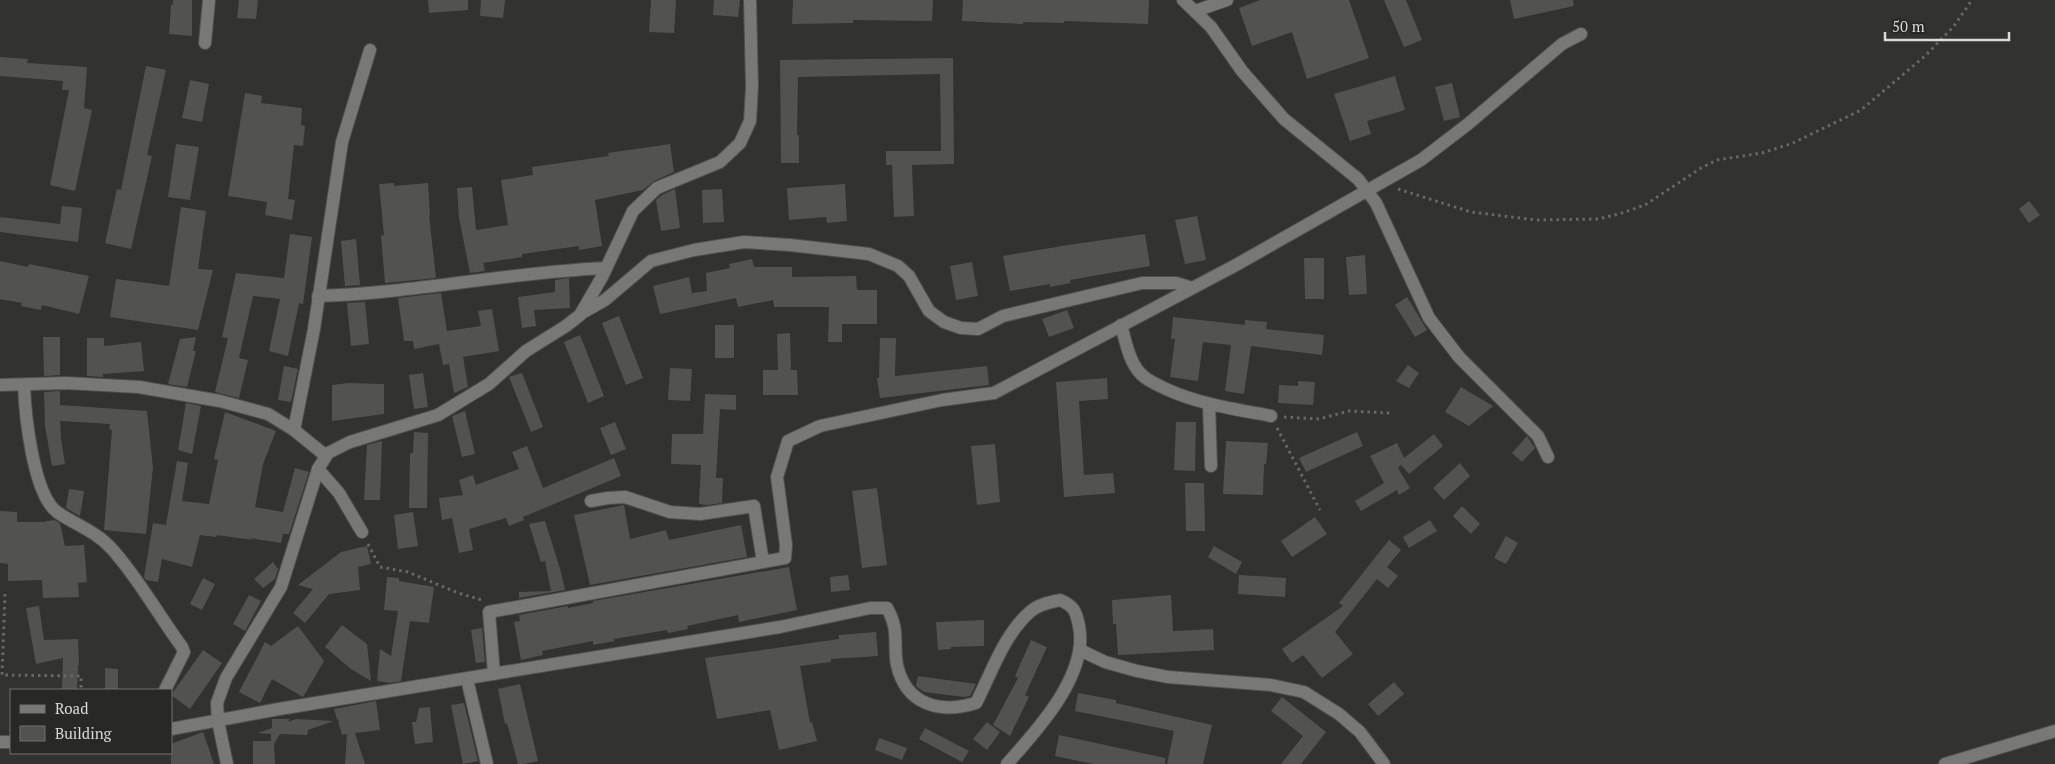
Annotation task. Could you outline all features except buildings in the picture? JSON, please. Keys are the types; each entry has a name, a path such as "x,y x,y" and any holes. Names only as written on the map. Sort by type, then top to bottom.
{"street":[{"path":"204,43 209,0"},
{"path":"580,315 606,268 633,212 657,188 720,162 740,143 750,121 752,87 750,0"},
{"path":"1183,0 1211,27 1242,71 1284,119 1373,189 1376,203 1429,318 1459,357 1538,436 1548,457"},
{"path":"1195,11 1227,0"},
{"path":"494,674 489,612 785,558 786,545 778,477 788,441 820,426 942,400 994,393 1192,288 1373,189 1421,160 1468,124 1562,44 1581,34"},
{"path":"294,430 318,296 342,142 370,50"},
{"path":"228,764 218,721 217,702 226,678 281,587 318,469 328,453 350,442 438,415 488,384 526,352 605,300 650,261 694,250 744,242 870,254 898,266 909,276 929,311 944,322 961,328 978,329 1003,316 1103,291 1142,284 1176,283 1192,288"},
{"path":"318,296 364,295 563,270 606,268"},
{"path":"1121,325 1130,357 1142,375 1183,397 1209,405 1271,416"},
{"path":"0,385 66,383 139,387 220,401 268,414 294,430 326,456"},
{"path":"24,385 30,440 38,475 48,503 56,511 110,547 182,647 184,652 182,658 166,689"},
{"path":"1209,405 1211,466"},
{"path":"318,469 338,493 362,532"},
{"path":"591,501 625,497 670,512 700,514 754,506 763,562"},
{"path":"172,730 278,708 780,627 854,610 880,607 888,608 894,621 897,636 897,665 909,693 927,705 943,708 964,707 976,703 1010,635 1032,610 1047,603 1060,600 1070,605 1076,615 1080,631 1080,650 1066,689 1051,711 1007,764"},
{"path":"1080,650 1105,662 1168,677 1271,685 1304,692 1339,714 1360,732 1384,764"},
{"path":"467,679 487,764"},
{"path":"1945,764 2052,732 2055,746"}],"path":[{"path":"1373,189 1408,191 1471,212 1536,220 1598,218 1619,214 1645,205 1701,168 1717,160 1762,153 1792,144 1861,110 1925,56 1954,26 1972,0"},
{"path":"1271,416 1319,420 1349,411 1390,413"},
{"path":"1271,416 1320,510"},
{"path":"362,532 380,567 408,572 458,593 484,600 489,612"},
{"path":"5,594 2,675 81,676 81,689"}]}
